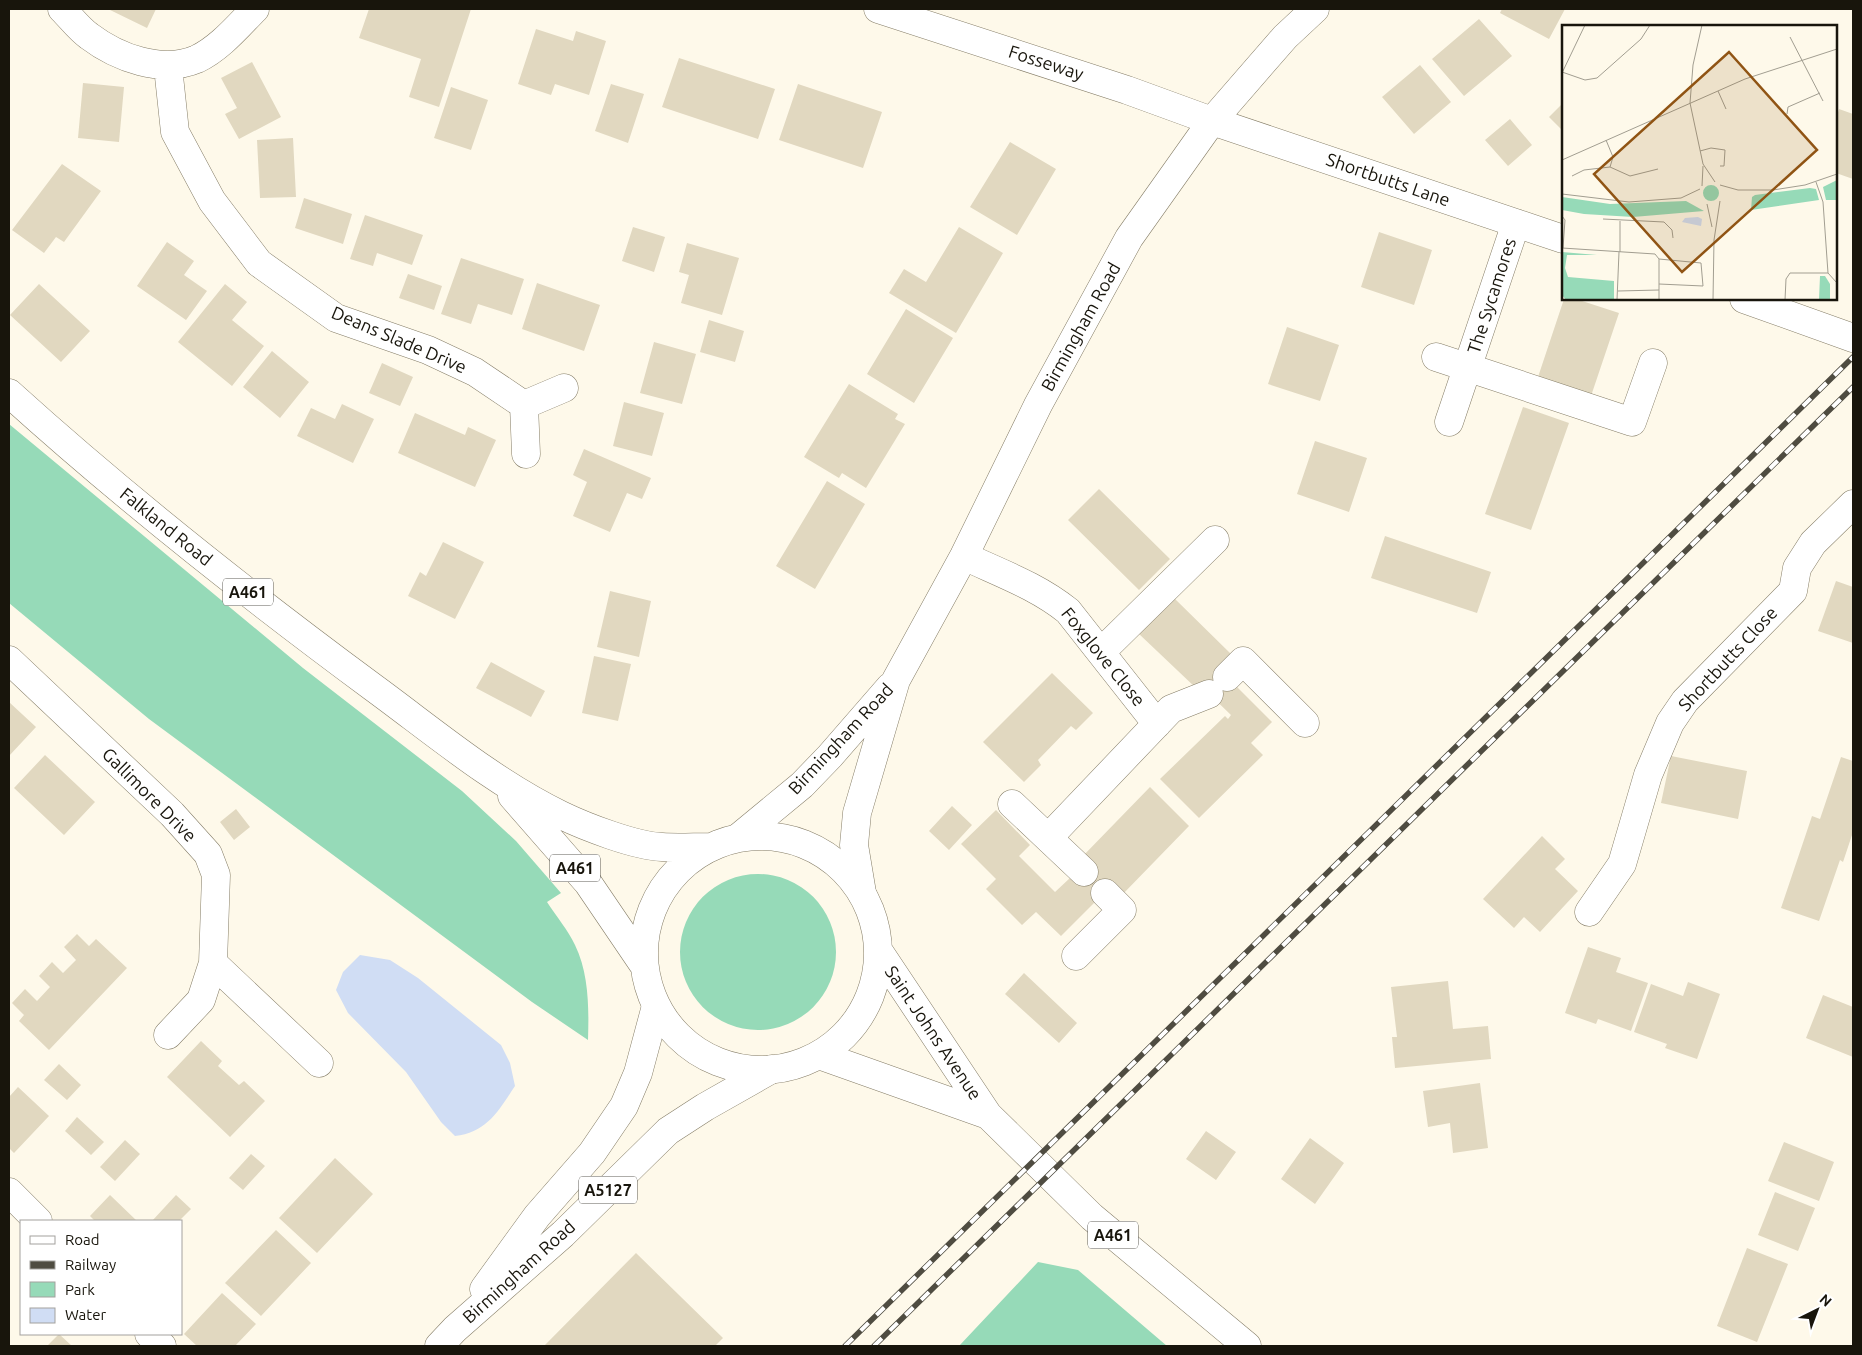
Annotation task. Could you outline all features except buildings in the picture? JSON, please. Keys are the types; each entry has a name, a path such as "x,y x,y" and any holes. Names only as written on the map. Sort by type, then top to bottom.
{"main road":[{"path":"62,9 88,36 112,51 145,62 168,67 197,59 220,44 255,9"},
{"name":"Fosseway","path":"878,9 1127,90 1212,121"},
{"name":"Birmingham Road","path":"739,837 802,785 830,756 896,680 964,556 1038,405 1129,238 1212,121 1285,37 1315,9"},
{"name":"Deans Slade Drive","path":"168,67 175,132 212,201 259,263 336,318 428,350 475,372 524,405"},
{"name":"Shortbutts Lane","path":"1212,121 1562,239"},
{"name":"The Sycamores","path":"1449,422 1516,224"},
{"path":"1747,300 1853,338"},
{"name":"The Sycamores","path":"1436,357 1468,368"},
{"path":"1468,368 1632,422 1653,363"},
{"path":"526,454 524,405 564,388"},
{"name":"Falkland Road","path":"9,393 76,454 171,532 306,638 497,779 561,815 618,837 660,847 709,847"},
{"name":"Shortbutts Close","path":"1589,912 1622,864 1648,775 1670,723 1685,701 1793,591 1797,568 1813,543 1853,504"},
{"path":"1101,652 1215,540"},
{"name":"Foxglove Close","path":"964,556 1053,598 1068,611 1101,652 1164,716 1048,838"},
{"name":"Gallimore Drive","path":"9,660 172,814 208,854 216,875 212,963 201,1000 168,1035"},
{"path":"1164,716 1218,686 1243,661 1305,723"},
{"name":"Birmingham Road","path":"862,893 854,845 857,813 896,680"},
{"name":"Falkland Road","path":"497,779 588,883 643,964"},
{"path":"1012,804 1084,872"},
{"path":"739,837 787,838 830,858 862,893 874,921 878,950 875,979 866,1008 845,1035 819,1056 792,1068 735,1068 689,1046 656,1006 643,964 645,928 658,895 680,867 709,847 739,837"},
{"path":"1076,956 1122,910 1105,893"},
{"name":"Saint Johns Avenue","path":"878,950 988,1115 1092,1218 1247,1346"},
{"path":"212,963 319,1063"},
{"name":"Birmingham Road","path":"447,1338 537,1216 592,1152 624,1106 638,1073 656,1006"},
{"name":"Saint Johns Avenue","path":"819,1056 988,1115"},
{"name":"Birmingham Road","path":"447,1338 563,1234 668,1131 705,1107 772,1069"},
{"path":"9,1192 37,1220"},
{"path":"150,1335 162,1346"}],"green space":[{"path":"9,424 303,668 462,791 516,841 561,893 547,902 572,939 580,956 586,979 588,1040 532,1002 149,719 9,603"},
{"path":"750,874 766,874 781,877 795,883 808,891 819,902 833,929 836,952 835,967 827,989 819,1002 808,1013 781,1027 766,1030 750,1030 735,1027 721,1021 708,1013 697,1002 683,975 680,960 680,944 683,929 689,915 697,902 708,891 735,877"},
{"path":"1038,1262 1078,1270 1167,1346 959,1346"}],"water":[{"path":"360,955 390,960 418,978 501,1045 510,1063 515,1086 497,1112 484,1125 466,1134 455,1136 441,1122 406,1072 348,1013 336,990 343,972"}],"railway":[{"path":"845,1346 1853,357"},
{"path":"874,1346 1853,387"}]}
